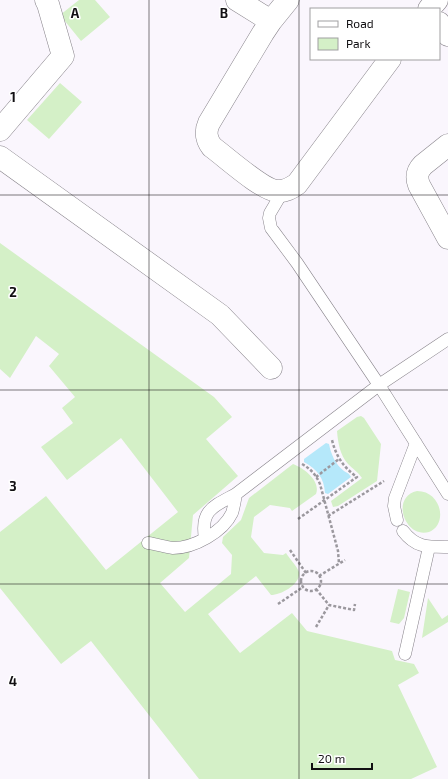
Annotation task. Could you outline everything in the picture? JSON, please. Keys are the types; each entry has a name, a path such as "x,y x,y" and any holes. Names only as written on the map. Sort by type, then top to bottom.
{"street":[{"path":"0,130 63,56 46,0"},
{"path":"238,0 271,22"},
{"path":"288,0 271,22 209,123 206,133 207,139 212,147 264,187 276,191 283,191 290,189 297,184 389,60"},
{"path":"430,8 437,0"},
{"path":"440,25 448,35"},
{"path":"448,145 420,169 417,174 417,180 448,238"},
{"path":"0,157 220,314 271,368"}],"lane":[{"path":"283,191 270,213 269,218 271,228 301,269 379,385 448,494"},
{"path":"205,538 203,524 212,507 236,494 379,385 448,339"},
{"path":"397,520 394,506 395,498 416,443"},
{"path":"148,543 173,548 196,544 221,526 228,519 233,511 236,494"},
{"path":"403,531 413,541 428,547 448,547"},
{"path":"405,654 428,547"}],"path":[{"path":"298,519 357,477 338,460 329,424"},
{"path":"285,457 304,465 318,476 338,551 340,564"},
{"path":"318,476 338,460"},
{"path":"328,516 407,467"},
{"path":"290,550 306,573"},
{"path":"319,576 345,560"},
{"path":"309,571 317,572 321,579 320,587 313,592 305,590 300,583 302,575 306,573 309,571"},
{"path":"278,604 303,586"},
{"path":"316,589 329,605 354,610 355,604"},
{"path":"316,627 329,605"}],"green space":[{"path":"79,0 95,0 110,17 81,41 60,15"},
{"path":"60,83 82,102 49,139 27,120"},
{"path":"0,243 214,397 232,417 206,439 238,476 193,515 189,558 160,583 185,612 231,574 232,555 222,543 223,537 241,520 249,498 293,464 302,469 314,480 317,489 316,494 292,511 290,508 270,505 254,517 251,537 264,553 283,555 286,553 299,572 297,581 285,591 271,595 256,576 208,614 240,653 292,613 307,631 392,651 395,660 414,664 419,673 398,685 437,767 411,779 199,779 91,641 61,664 0,588 0,532 46,496 106,570 178,512 121,438 67,480 41,447 73,423 62,408 75,397 49,366 59,354 36,336 10,378 0,369"},
{"path":"361,416 364,418 381,444 377,481 338,506 333,507 331,501 362,478 343,457 337,431 357,417"},
{"path":"417,491 425,492 432,496 440,509 439,523 429,532 420,532 413,529 408,524 404,516 404,501 409,495"},
{"path":"398,589 410,592 404,618 399,624 390,622"},
{"path":"428,598 442,619 448,615 448,622 422,638"}],"water":[{"path":"326,443 329,444 332,455 338,465 351,477 328,494 325,493 319,474 304,462 304,459"}]}
